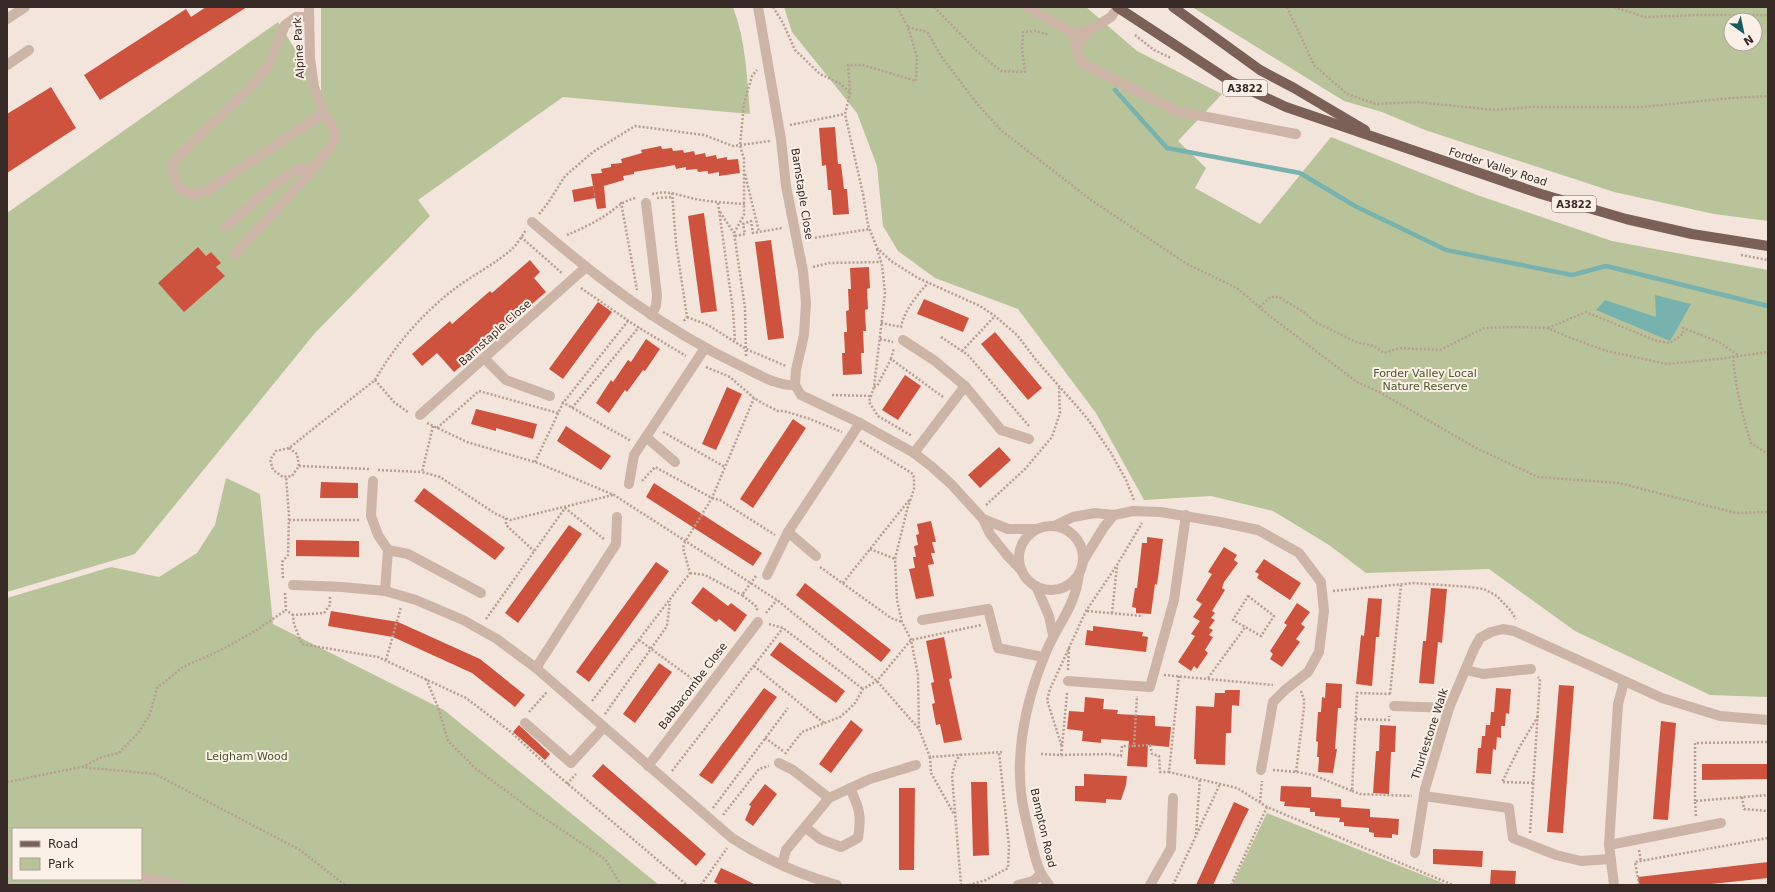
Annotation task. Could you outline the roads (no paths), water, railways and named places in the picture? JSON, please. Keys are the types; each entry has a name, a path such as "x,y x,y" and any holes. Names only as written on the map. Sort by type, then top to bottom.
{"main road":[{"name":"Forder Valley Road","path":"1118,7 1230,81 1286,107 1541,194 1626,219 1692,234 1768,246"},
{"name":"Forder Valley Road","path":"1173,7 1260,70 1294,88 1386,142"}],"street":[{"path":"7,19 25,7"},
{"name":"Barnstaple Close","path":"758,7 781,139 786,186 802,269 806,303 804,335 796,370 795,385"},
{"path":"1027,7 1073,34 1091,29 1111,17 1118,7"},
{"path":"309,12 296,17 285,25 270,62 258,79 172,163 173,179 183,192 194,195 208,190 324,113"},
{"name":"Alpine Park","path":"309,12 310,58 314,87 324,113 334,130 334,141 316,166"},
{"path":"1091,29 1075,47 1082,64 1176,111 1296,134"},
{"path":"7,65 29,50"},
{"path":"225,227 272,186 294,171 316,166"},
{"path":"235,254 316,166"},
{"path":"646,203 657,295 656,306 651,315"},
{"path":"532,222 585,268 640,308 705,348 771,381 795,385 801,395 860,423 914,453 951,484 980,516 990,534 1006,554 1030,582 1036,586 1049,590 1063,588 1079,574"},
{"name":"Barnstaple Close","path":"418,417 485,359 585,268"},
{"path":"903,340 935,361 965,386 1001,430 1030,434"},
{"path":"634,484 634,454 705,348"},
{"path":"485,359 506,380 550,396"},
{"path":"914,453 965,386"},
{"path":"767,575 786,537 860,423"},
{"path":"646,437 675,462"},
{"path":"373,481 371,516 378,535 388,550 385,591"},
{"path":"980,516 1008,529 1037,529 1054,526 1073,517 1095,513 1114,515 1138,512 1161,512 1186,515 1258,530 1298,553 1321,582 1324,611 1319,652 1308,672 1272,702 1261,770"},
{"path":"1083,561 1104,527 1114,515"},
{"path":"1068,681 1150,687 1174,600 1186,515"},
{"path":"536,668 616,544 617,518"},
{"path":"1054,526 1066,529 1076,537 1082,549 1083,561"},
{"path":"1022,571 1020,564 1020,550 1026,538 1037,529"},
{"path":"786,537 816,556"},
{"path":"388,550 408,554 481,593"},
{"name":"Bampton Road","path":"1049,885 1040,875 1022,799 1020,770 1022,738 1029,701 1043,657 1053,635 1065,618 1074,598 1083,561"},
{"path":"293,585 329,586 385,591 404,596 463,620 480,629 497,639 536,668 734,839 755,853 837,885"},
{"path":"1036,586 1049,616 1053,635"},
{"path":"922,620 988,609 998,648 1043,657"},
{"name":"Babbacombe Close","path":"648,766 758,622"},
{"name":"Thurlestone Walk","path":"1415,853 1424,796 1450,708 1480,638 1491,632 1503,629 1523,635 1662,698 1720,716 1768,720"},
{"path":"1466,670 1483,674 1531,669"},
{"path":"1614,885 1609,845 1618,704 1624,682"},
{"path":"1392,706 1450,708"},
{"path":"522,722 571,763 602,725"},
{"path":"779,762 793,770 829,798"},
{"path":"782,864 786,850 829,798 870,780 916,765"},
{"path":"805,827 820,839 841,846 858,838 860,827 860,810 850,788"},
{"path":"1424,796 1510,808 1512,838 1556,855 1581,861 1611,859"},
{"path":"1150,885 1171,848 1174,798"},
{"path":"1609,845 1721,823"},
{"path":"1018,885 1033,881 1040,875"},
{"path":"142,877 179,885"}],"water":[{"path":"1655,295 1691,304 1670,341 1596,310 1605,300 1656,317"}],"waterway":[{"path":"1115,90 1167,148 1300,173 1355,206 1446,250 1572,275 1606,266 1768,306"}],"park label":[{"name":"Forder Valley Local Nature Reserve","path":"1425,379"},
{"name":"Leigham Wood","path":"247,756"}]}
